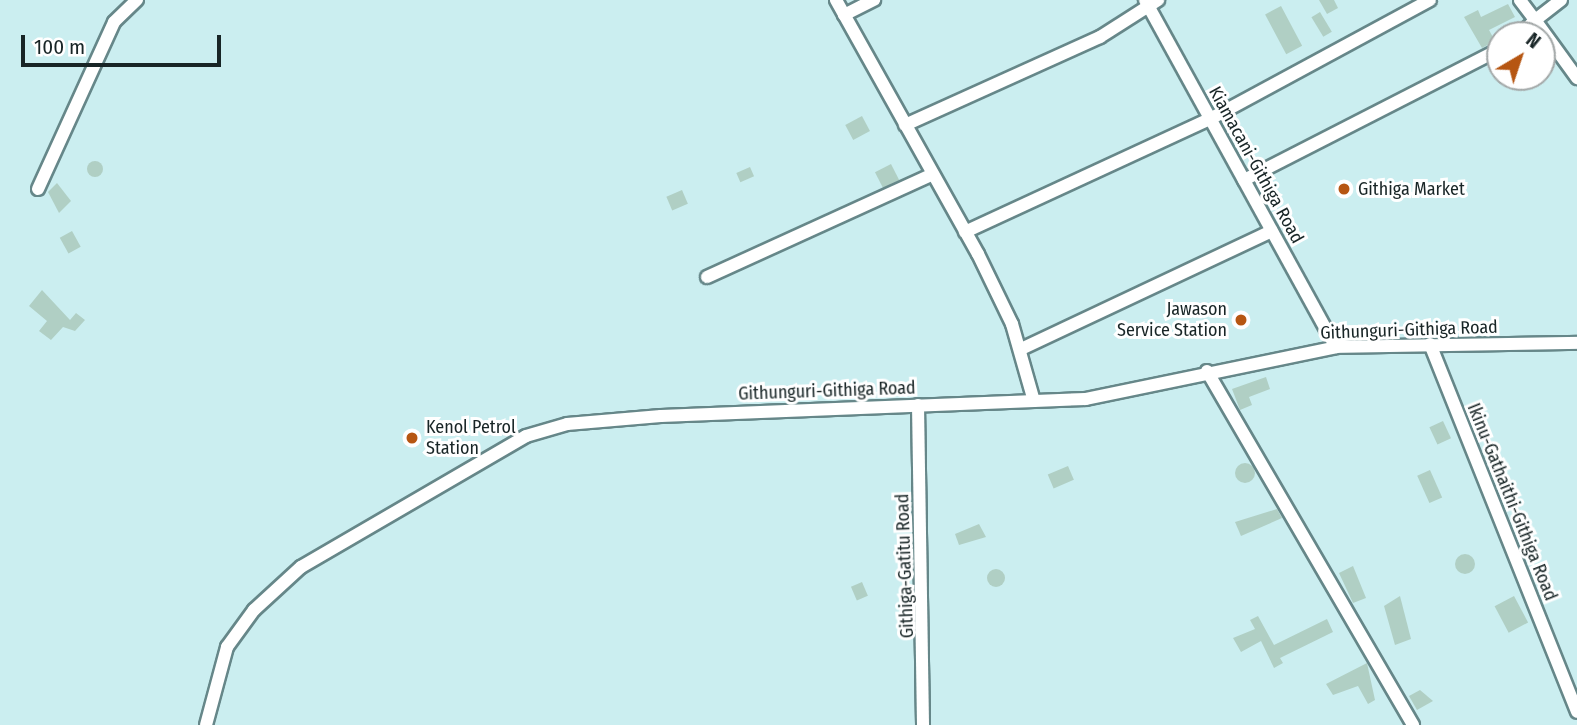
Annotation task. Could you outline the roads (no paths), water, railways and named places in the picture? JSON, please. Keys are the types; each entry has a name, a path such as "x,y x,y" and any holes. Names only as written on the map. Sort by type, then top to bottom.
{"street":[{"path":"38,189 114,22 137,0"},
{"path":"836,0 965,232 1021,349 1034,401"},
{"path":"844,15 874,0"},
{"path":"965,232 1210,119 1430,0"},
{"path":"1521,0 1577,78"},
{"path":"1535,20 1561,0"},
{"path":"905,125 1100,37 1150,2"},
{"name":"Kiamacani-Githiga Road","path":"1150,2 1210,119 1336,346"},
{"path":"1244,180 1486,56"},
{"path":"707,276 933,174"},
{"path":"1021,349 1272,231"},
{"name":"Githunguri-Githiga Road","path":"206,725 227,647 254,610 301,566 526,436 608,420 1034,401 1122,393 1207,371 1336,346 1577,343"},
{"name":"Ikinu-Gathaithi-Githiga Road","path":"1430,344 1577,712"},
{"path":"1207,371 1413,725"},
{"name":"Githiga-Gatitu Road","path":"918,405 923,725"}],"place":[{"name":"Githiga Market","path":"1344,189"},
{"name":"Jawason Service Station","path":"1241,320"},
{"name":"Kenol Petrol Station","path":"412,438"}]}
